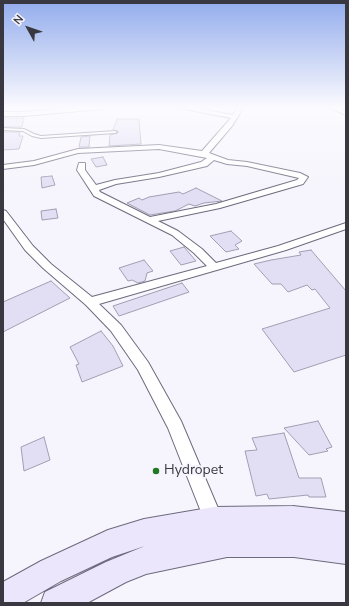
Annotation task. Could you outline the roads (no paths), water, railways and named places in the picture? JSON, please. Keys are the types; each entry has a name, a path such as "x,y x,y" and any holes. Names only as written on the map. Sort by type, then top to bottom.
{"main road":[{"path":"3,598 51,571 108,544 144,533 214,520 293,519 346,525"},
{"path":"56,603 116,572 146,560 227,543 294,543 346,550"}],"street":[{"path":"204,154 221,135"},
{"path":"3,167 34,163 71,153 85,151 159,147 204,154 227,162 247,164 304,177 300,182 217,206 149,220"},
{"path":"92,189 115,182 158,175 204,164 212,157"},
{"path":"82,165 81,170 92,189 97,194 184,239 214,267"},
{"path":"3,213 29,248 46,266 90,302 116,328 143,366 175,426 214,520"},
{"path":"90,302 282,248 346,226"}],"lane":[{"path":"34,135 41,137 66,135"}],"place":[{"name":"Hydropet","path":"156,471"}]}
